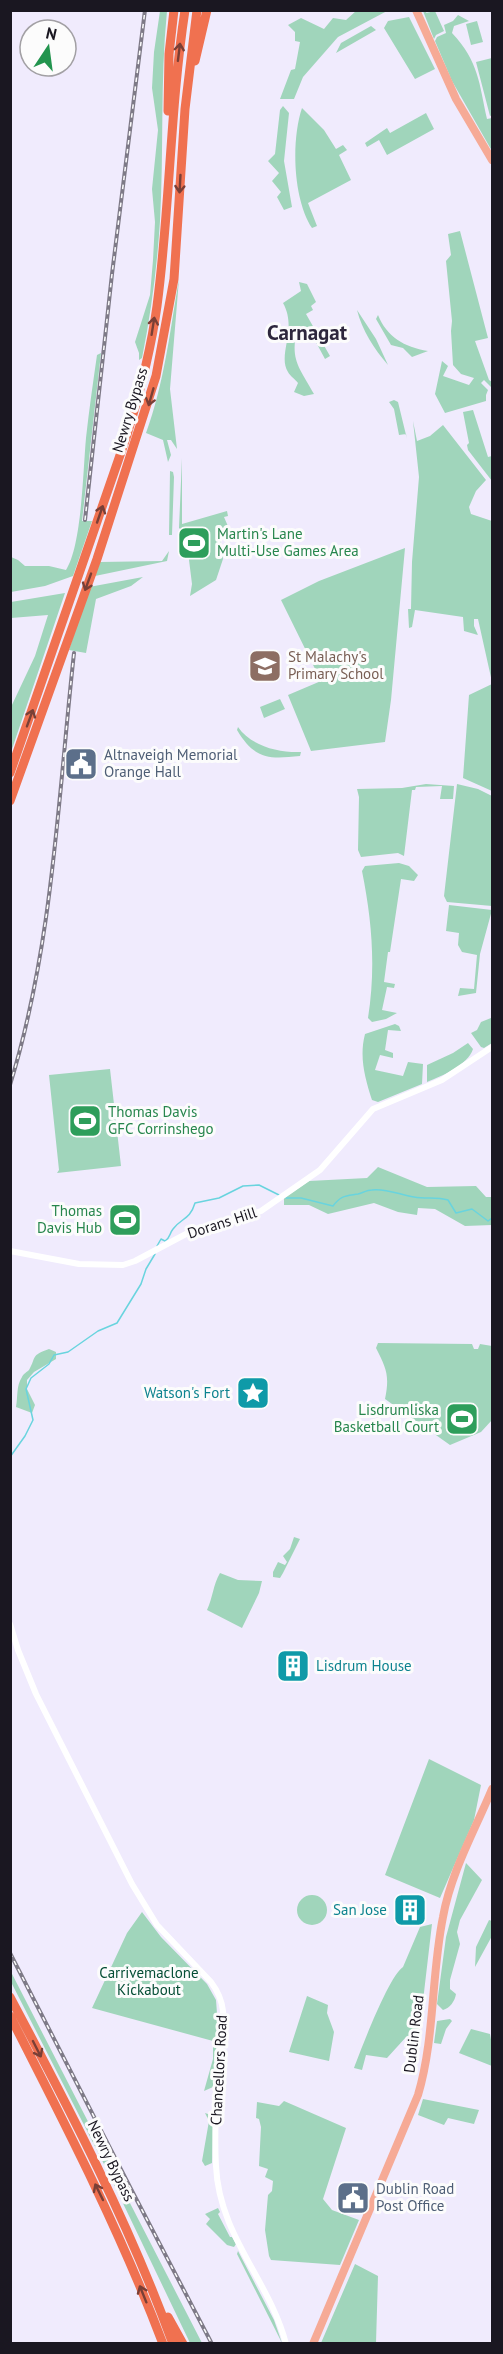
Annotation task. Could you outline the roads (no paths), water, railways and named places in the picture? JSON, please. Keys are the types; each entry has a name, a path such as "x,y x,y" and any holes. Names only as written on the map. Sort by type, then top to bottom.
{"highway":[{"path":"171,153 168,117 169,54 174,10"},
{"name":"Newry Bypass","path":"10,773 127,435 142,383 157,306 176,77 185,10"},
{"name":"Newry Bypass","path":"10,801 97,559 156,376 174,279 184,126 197,10"},
{"path":"184,126 207,10"},
{"name":"Newry Bypass","path":"10,1997 106,2184 156,2297 173,2343"},
{"name":"Newry Bypass","path":"10,2016 99,2192 163,2343"},
{"path":"156,2297 183,2343"}],"main road":[{"path":"416,10 451,90 492,160"},
{"name":"Dublin Road","path":"313,2343 351,2258 398,2139 417,2100 427,2062 445,1907 457,1871 492,1788"}],"street":[{"name":"Dorans Hill","path":"10,1251 79,1264 123,1265 135,1262 186,1234 261,1211 320,1170 373,1109 442,1080 492,1047"},
{"name":"Chancellors Road","path":"10,1624 36,1694 132,1884 157,1925 211,1982 218,1993 223,2014 218,2070 216,2152 219,2195 228,2223 280,2324 286,2343"}],"waterway":[{"path":"157,1246 161,1239 165,1241 176,1225 191,1213 195,1203 219,1198 243,1186 259,1185 279,1195"},
{"path":"286,1198 301,1198 333,1206 344,1197 370,1190 382,1190 414,1197 448,1200 456,1213 472,1209 488,1221 492,1218"},
{"path":"10,1457 33,1420 26,1389 31,1378 49,1364 54,1355 68,1352 98,1331 117,1323 141,1284 146,1269 155,1254"}],"railway":[{"path":"85,520 112,274 145,10"},
{"path":"10,1085 36,979 45,925 74,653"},
{"path":"10,1953 212,2344"}],"place":[{"name":"Martin's Lane Multi-Use Games Area","path":"194,543"},
{"name":"St Malachy's Primary School","path":"265,666"},
{"name":"Altnaveigh Memorial Orange Hall","path":"81,764"},
{"name":"Thomas Davis GFC Corrinshego","path":"85,1121"},
{"name":"Thomas Davis Hub","path":"125,1220"},
{"name":"Watson's Fort","path":"253,1393"},
{"name":"Lisdrumliska Basketball Court","path":"462,1419"},
{"name":"Lisdrum House","path":"293,1666"},
{"name":"San Jose","path":"410,1910"},
{"name":"Dublin Road Post Office","path":"353,2198"}],"district":[{"name":"Carnagat","path":"307,333"}],"park label":[{"name":"Carrivemaclone Kickabout","path":"149,1982"}]}
